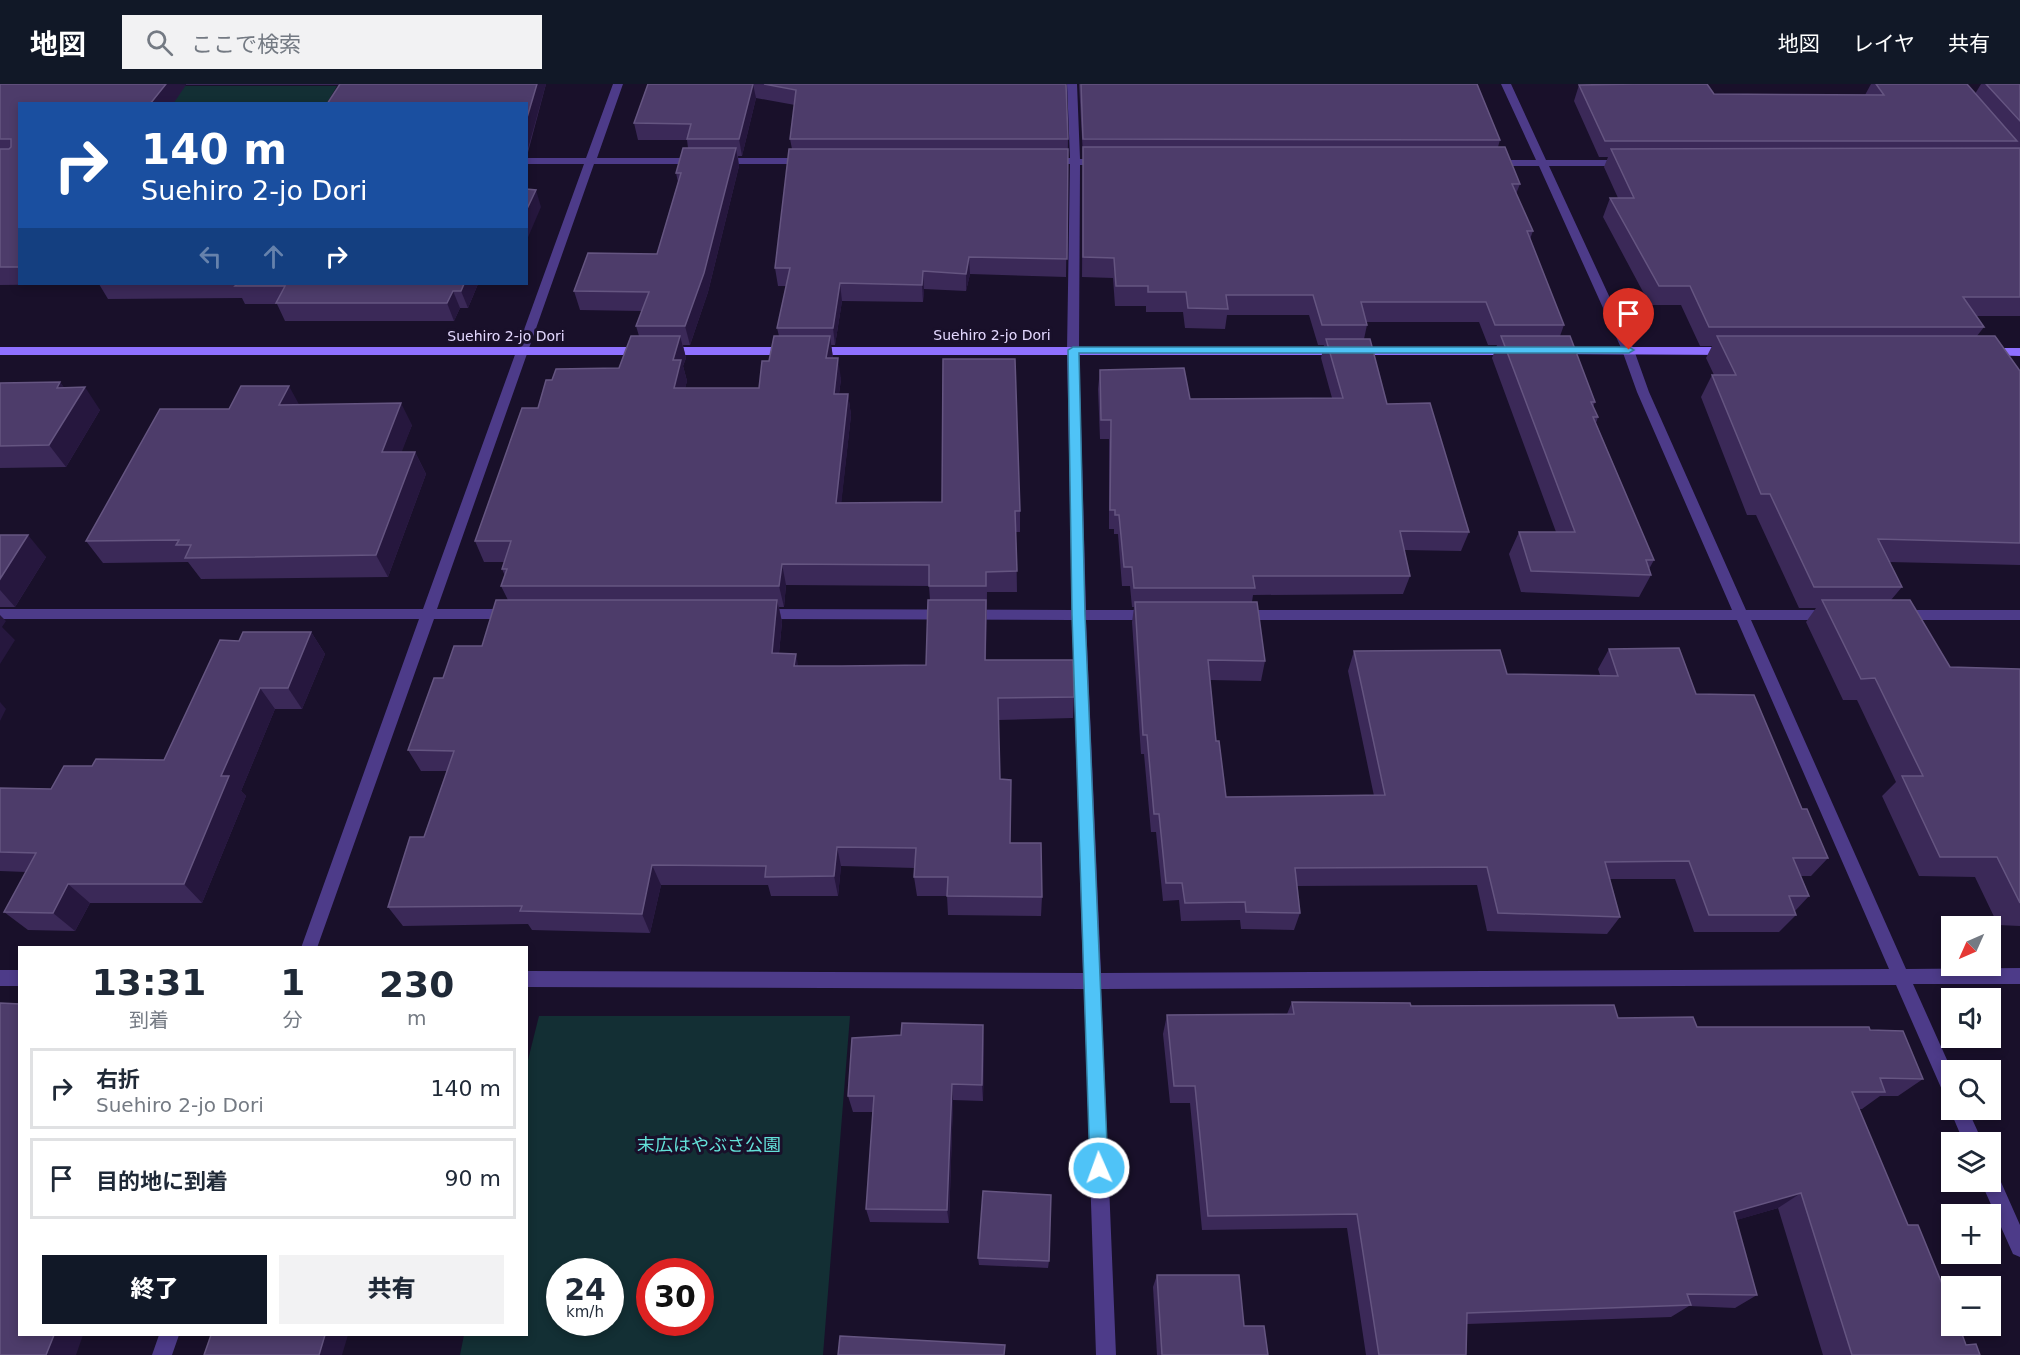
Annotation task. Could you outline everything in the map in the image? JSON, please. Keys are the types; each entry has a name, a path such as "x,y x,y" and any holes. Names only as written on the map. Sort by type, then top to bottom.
{"street":[{"path":"310,946 618,84"},
{"path":"1072,84 1075,161 1073,350 1079,615 1106,1355"},
{"path":"1506,84 1540,163 1629,350 1643,392 1941,1069"},
{"path":"528,161 816,161"},
{"path":"1040,161 1111,162"},
{"path":"1481,163 1636,163"},
{"name":"Suehiro 2-jo Dori","path":"0,351 1738,351"},
{"path":"1973,352 2020,352"},
{"path":"0,614 524,614"},
{"path":"748,614 1173,615"},
{"path":"1221,615 1846,615"},
{"path":"1881,615 2020,615"},
{"path":"528,979 1092,981 2020,976"},
{"path":"0,978 18,978"},
{"path":"1995,1192 2020,1246"},
{"path":"162,1355 169,1336"}],"green space":[{"path":"180,86 337,86 328,102 168,102"},
{"name":"末広はやぶさ公園","path":"539,1016 850,1016 823,1355 460,1355 464,1336 528,1336 528,1060"}],"building":[{"path":"0,84 166,84 152,102 18,102 18,267 0,267 0,149 9,149 11,139 0,139"},
{"path":"340,84 537,84 528,114 528,102 328,102"},
{"path":"648,84 753,84 739,139 687,139 691,124 634,123"},
{"path":"764,84 1066,84 1068,139 790,139 796,90"},
{"path":"1081,84 1477,84 1500,140 1083,139"},
{"path":"1707,84 1714,94 1884,95 1876,84 1967,84 2017,141 1605,141 1579,85"},
{"path":"1986,84 2020,84 2020,121"},
{"path":"1083,147 1505,147 1520,184 1512,184 1533,231 1527,231 1564,325 1495,325 1486,302 1361,302 1367,325 1322,325 1313,295 1226,295 1228,309 1188,308 1186,292 1148,292 1148,286 1116,286 1114,258 1083,257"},
{"path":"683,148 736,148 704,273 685,326 636,326 649,292 574,291 588,253 657,254 681,173 676,173"},
{"path":"2020,148 2020,297 1963,297 1984,327 1709,327 1690,286 1659,286 1610,198 1634,198 1611,149"},
{"path":"789,149 1068,149 1067,259 969,257 966,274 923,271 922,285 840,283 833,328 777,328 790,268 775,268"},
{"path":"528,189 536,190 528,207"},
{"path":"464,285 461,291 453,291 447,303 276,303 285,286 235,286"},
{"path":"631,336 680,336 673,360 681,360 674,388 759,388 762,361 769,361 774,336 830,336 826,358 838,358 834,394 848,394 836,503 942,502 943,359 1015,359 1020,511 1015,511 1017,571 986,572 986,586 929,586 929,565 782,564 779,586 501,586 507,569 502,569 511,541 475,541 522,408 538,408 546,380 552,380 556,369 619,368"},
{"path":"1501,336 1570,336 1595,402 1591,402 1598,417 1593,417 1654,560 1646,560 1651,575 1531,571 1519,532 1575,532"},
{"path":"1717,336 1995,336 2020,371 2020,543 1878,539 1902,587 1814,587 1770,494 1761,494 1712,375 1736,375"},
{"path":"1326,339 1370,339 1387,404 1430,403 1469,532 1400,531 1410,576 1253,576 1255,588 1134,588 1132,567 1124,567 1119,515 1115,515 1115,510 1110,510 1111,420 1101,420 1100,370 1184,368 1190,399 1343,398"},
{"path":"60,382 57,388 85,387 49,445 0,446 0,383"},
{"path":"241,386 289,386 279,405 401,403 382,452 415,452 376,555 185,558 191,545 176,545 179,540 86,541 160,409 229,409"},
{"path":"0,535 28,535 0,579"},
{"path":"496,600 777,600 772,653 796,654 794,666 841,666 926,665 928,600 986,600 985,660 1073,660 1074,697 998,698 1000,779 1011,780 1010,843 1041,843 1042,897 947,896 948,877 914,877 916,848 837,847 834,876 765,877 766,866 652,865 642,914 520,911 522,906 388,907 410,837 424,837 454,751 408,750 434,678 443,678 454,646 482,646"},
{"path":"1822,600 1910,600 1950,667 2020,669 2020,903 1997,857 1940,857 1902,776 1923,776 1875,678 1861,679"},
{"path":"1135,602 1257,602 1265,661 1208,660 1216,741 1219,741 1226,797 1385,795 1354,651 1500,650 1507,674 1618,676 1609,649 1679,648 1696,694 1754,695 1802,809 1807,809 1828,858 1793,858 1809,896 1789,896 1796,915 1709,915 1689,861 1605,862 1620,917 1498,913 1487,867 1295,868 1300,913 1246,912 1245,902 1185,903 1182,883 1166,883 1159,814 1154,814 1147,735 1143,735"},
{"path":"243,632 311,632 288,688 260,688 221,776 229,776 184,884 68,884 53,913 4,912 36,853 0,852 0,788 51,789 64,766 92,766 96,759 164,760 220,640 239,641"},
{"path":"1292,1002 1410,1003 1411,1006 1614,1005 1618,1018 1693,1017 1697,1027 1869,1027 1870,1030 1903,1031 1923,1079 1880,1078 1885,1092 1852,1092 1908,1225 1918,1225 1941,1281 1941,1336 1963,1336 1966,1345 1976,1344 1980,1355 1852,1355 1801,1193 1734,1212 1757,1295 1687,1294 1691,1305 1467,1313 1466,1355 1379,1355 1357,1214 1208,1216 1195,1086 1174,1086 1167,1015 1294,1014"},
{"path":"0,1003 18,1004 18,1336 54,1336 46,1355 0,1355"},
{"path":"902,1023 983,1025 982,1085 952,1084 947,1210 866,1209 874,1096 848,1096 852,1038 901,1035"},
{"path":"983,1191 1051,1195 1049,1261 978,1258"},
{"path":"1157,1275 1239,1275 1244,1326 1264,1326 1268,1355 1162,1355"},
{"path":"211,1336 325,1336 319,1355 204,1355"},
{"path":"840,1336 1005,1345 1004,1355 838,1355"}],"route":[{"path":"1099,1168 1079,615 1073,350 1629,350"}]}
